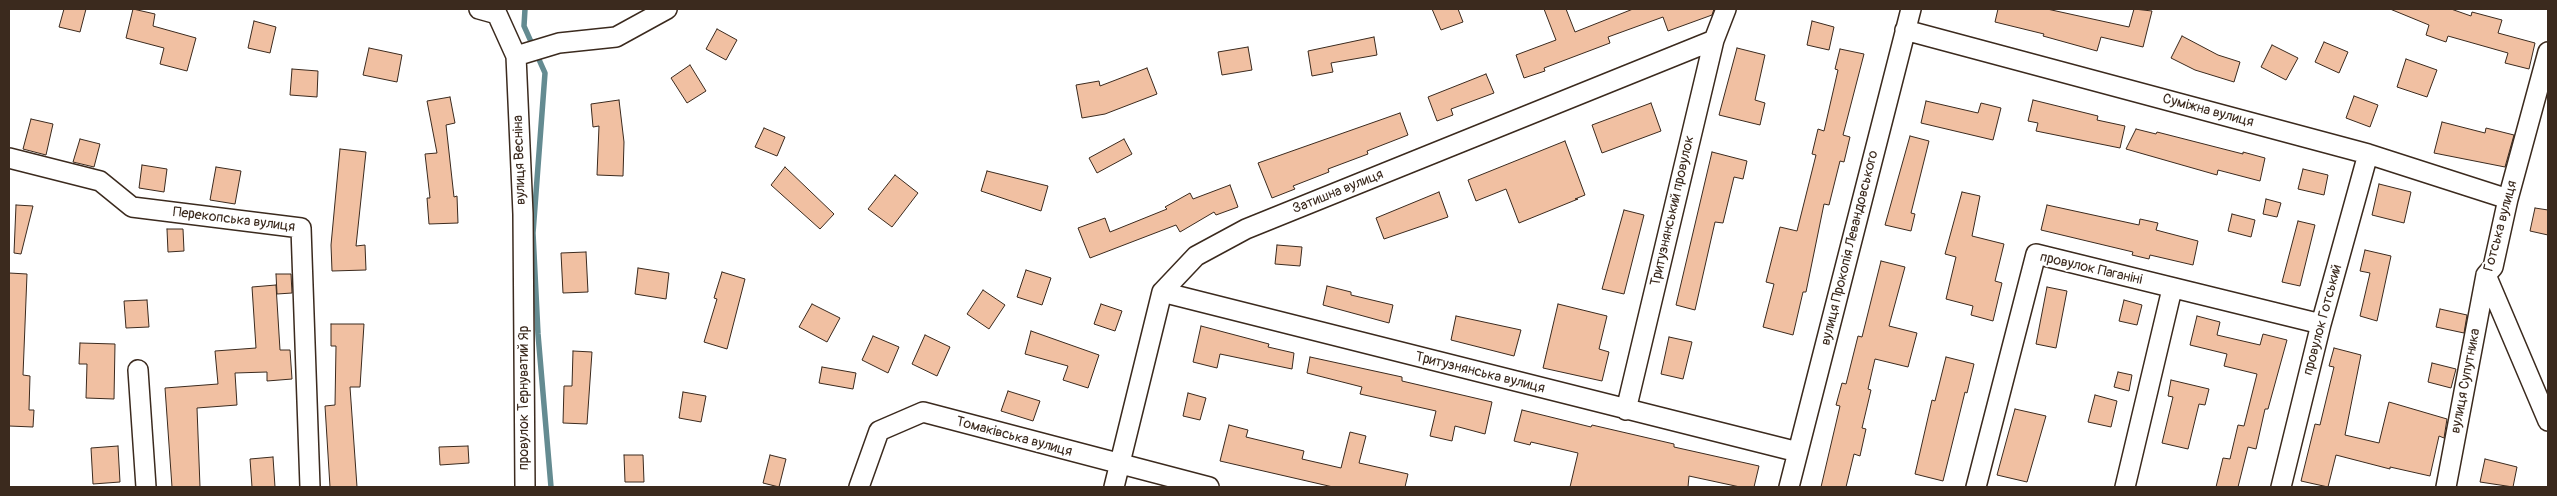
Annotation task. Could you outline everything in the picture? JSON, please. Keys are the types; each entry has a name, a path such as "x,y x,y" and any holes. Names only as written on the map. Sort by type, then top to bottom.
{"street":[{"path":"523,54 559,44 616,37 667,9"},
{"name":"вулиця Прокопія Левандовського","path":"1789,487 1910,9"},
{"name":"вулиця Весніна","path":"488,11 523,54 524,309"},
{"name":"Тритузнянський провулок","path":"1626,410 1714,40 1725,11"},
{"name":"Суміжна вулиця","path":"1905,30 2368,154 2508,199"},
{"name":"Затишна вулиця","path":"1114,487 1162,292 1196,256 1246,229 1714,40"},
{"name":"Готська вулиця","path":"2548,52 2508,199 2493,267 2486,275 2548,421"},
{"name":"провулок Готський","path":"2281,487 2321,324 2368,154"},
{"name":"Перекопська вулиця","path":"9,158 100,181 132,207 301,228 310,487"},
{"name":"провулок Паганіні","path":"1976,487 2036,254 2321,324"},
{"name":"вулиця Супутника","path":"2446,487 2486,275"},
{"path":"2126,487 2172,288"},
{"name":"Тритузнянська вулиця","path":"1162,292 1798,452"},
{"name":"провулок Тернуватий Яр","path":"524,309 525,487"},
{"path":"138,370 146,487"},
{"name":"Томаківська вулиця","path":"859,487 879,431 922,412 1119,466 1209,487"}],"building":[{"path":"64,9 86,9 80,32 59,27"},
{"path":"133,9 155,14 153,26 196,38 187,71 160,64 164,48 126,38"},
{"path":"1432,9 1458,9 1463,22 1441,30"},
{"path":"1544,9 1566,9 1575,32 1633,9 1714,9 1712,15 1668,31 1663,17 1608,37 1610,43 1544,68 1545,71 1524,78 1516,55 1556,40"},
{"path":"1998,9 2047,9 2129,27 2134,9 2152,11 2143,47 2101,37 2097,51 2043,36 2044,34 1995,22"},
{"path":"2390,9 2451,9 2471,16 2472,12 2502,20 2498,33 2535,43 2529,69 2505,63 2508,53 2448,36 2446,42 2426,35 2429,25"},
{"path":"254,21 276,27 270,53 248,48"},
{"path":"1812,21 1834,27 1829,50 1807,45"},
{"path":"717,29 737,40 726,60 706,49"},
{"path":"2182,36 2218,55 2240,62 2234,82 2195,70 2171,58"},
{"path":"1374,37 1377,55 1331,63 1333,72 1312,76 1308,51"},
{"path":"2324,42 2348,52 2339,73 2315,62"},
{"path":"2272,45 2298,58 2286,80 2261,67"},
{"path":"1248,47 1252,70 1222,75 1218,52"},
{"path":"369,48 402,55 397,82 363,75"},
{"path":"1737,48 1765,55 1755,100 1765,103 1760,125 1719,115"},
{"path":"1840,49 1864,54 1843,135 1850,137 1844,162 1840,161 1829,205 1824,204 1806,292 1803,292 1793,335 1763,327 1774,284 1766,282 1780,227 1797,231 1816,155 1812,154 1818,129 1824,131 1838,70 1835,69"},
{"path":"2406,59 2437,70 2427,97 2397,87"},
{"path":"690,65 706,91 687,103 671,78"},
{"path":"1147,68 1157,94 1105,114 1082,118 1076,85 1099,81 1100,86"},
{"path":"292,69 318,71 317,97 290,95"},
{"path":"1486,74 1494,93 1451,109 1453,115 1437,121 1428,97"},
{"path":"2354,96 2378,105 2370,127 2346,118"},
{"path":"450,97 455,123 446,125 454,197 457,196 458,223 429,224 427,198 430,198 425,154 437,153 427,101"},
{"path":"619,100 624,142 623,176 597,175 599,126 593,127 591,104"},
{"path":"2033,100 2098,116 2097,120 2125,126 2120,148 2036,131 2038,123 2028,121"},
{"path":"1926,101 1978,113 1981,103 2001,108 1993,140 1921,123"},
{"path":"1651,103 1661,131 1602,153 1592,125"},
{"path":"1400,113 1408,135 1367,151 1368,154 1328,169 1329,172 1293,186 1295,189 1272,198 1258,163"},
{"path":"31,119 53,124 46,155 23,149"},
{"path":"2442,122 2485,133 2486,128 2514,135 2505,167 2434,153"},
{"path":"764,128 785,137 777,156 755,147"},
{"path":"2136,129 2156,134 2157,132 2265,158 2260,181 2218,170 2217,175 2126,149"},
{"path":"1910,136 1929,141 1911,213 1915,214 1911,231 1885,225"},
{"path":"80,139 100,144 94,167 73,162"},
{"path":"1124,139 1132,154 1097,173 1089,158"},
{"path":"1565,141 1585,195 1519,223 1506,189 1476,201 1468,180"},
{"path":"340,149 366,152 356,246 365,245 366,270 332,271 331,245"},
{"path":"1712,152 1747,161 1743,179 1734,177 1723,223 1715,222 1695,310 1676,305"},
{"path":"142,165 167,169 164,192 139,188"},
{"path":"216,167 241,171 235,204 210,200"},
{"path":"785,167 834,214 820,229 771,185"},
{"path":"2303,169 2328,175 2324,195 2298,189"},
{"path":"987,171 1048,186 1041,211 981,191"},
{"path":"895,175 918,193 892,227 868,209"},
{"path":"2379,184 2411,192 2404,223 2372,215"},
{"path":"1230,185 1238,207 1216,215 1214,212 1180,232 1176,225 1090,258 1078,228 1105,218 1110,232 1167,209 1165,207 1190,193 1193,199"},
{"path":"1439,192 1448,217 1384,239 1376,218"},
{"path":"1962,192 1980,196 1972,236 2004,244 1995,281 2002,283 1993,321 1971,315 1973,306 1946,299 1956,257 1945,254"},
{"path":"2266,199 2281,203 2277,217 2263,214"},
{"path":"16,205 33,206 21,254 14,253"},
{"path":"2047,205 2139,225 2140,219 2158,223 2156,230 2198,241 2193,265 2150,255 2149,259 2132,255 2133,252 2041,230"},
{"path":"2535,208 2548,210 2548,235 2530,231"},
{"path":"1624,210 1644,215 1624,294 1602,289"},
{"path":"2232,214 2255,220 2251,237 2228,231"},
{"path":"2298,221 2315,225 2300,286 2282,282"},
{"path":"167,229 183,229 184,251 168,252"},
{"path":"1277,245 1302,247 1300,266 1275,264"},
{"path":"2365,250 2391,256 2377,321 2360,316 2370,273 2360,271"},
{"path":"586,252 588,292 563,293 561,253"},
{"path":"1881,261 1905,267 1889,326 1917,333 1908,367 1875,359 1868,389 1871,390 1862,428 1866,429 1860,456 1854,454 1846,487 1821,487 1840,406 1836,405 1842,383 1846,384 1858,336 1862,337"},
{"path":"638,268 669,273 666,299 635,294"},
{"path":"1026,270 1051,278 1042,305 1017,297"},
{"path":"722,272 745,279 727,349 704,342 717,299 714,298"},
{"path":"9,273 27,274 23,375 30,376 29,410 34,410 33,427 9,426"},
{"path":"276,274 291,274 292,293 277,294"},
{"path":"276,285 280,350 290,350 292,379 267,381 267,372 235,373 237,405 197,408 200,487 172,487 165,388 218,384 215,351 256,348 252,287"},
{"path":"1327,286 1351,292 1351,295 1393,305 1389,323 1323,305"},
{"path":"2047,287 2067,291 2056,348 2036,344"},
{"path":"983,290 1005,305 989,329 967,314"},
{"path":"147,300 149,327 126,328 124,301"},
{"path":"2124,300 2142,305 2137,325 2119,321"},
{"path":"812,304 840,318 827,342 799,327"},
{"path":"1101,304 1122,311 1115,331 1094,324"},
{"path":"1558,304 1607,316 1599,349 1609,352 1602,381 1543,368"},
{"path":"2440,309 2467,315 2464,333 2436,327"},
{"path":"1456,316 1521,330 1514,356 1451,340"},
{"path":"2197,316 2220,322 2217,335 2260,345 2263,334 2287,340 2268,409 2265,409 2256,449 2248,447 2238,487 2216,487 2223,458 2230,459 2238,425 2244,426 2257,374 2224,366 2227,354 2190,345"},
{"path":"331,324 364,324 360,387 350,387 357,487 330,487 325,406 335,405 336,346 331,346"},
{"path":"1201,326 1269,344 1268,347 1294,353 1292,369 1220,354 1217,368 1193,362"},
{"path":"1031,331 1099,355 1088,388 1063,380 1068,366 1025,354"},
{"path":"925,335 950,347 937,376 912,364"},
{"path":"873,336 899,347 888,373 862,360"},
{"path":"1669,337 1692,342 1683,379 1661,374"},
{"path":"80,343 115,344 114,399 86,398 87,364 79,364"},
{"path":"2334,348 2361,355 2345,435 2379,443 2389,402 2447,419 2444,438 2439,436 2430,476 2390,467 2390,469 2336,455 2328,487 2301,481 2315,424 2320,425 2334,367 2329,366"},
{"path":"573,351 592,352 587,424 563,423 564,386 572,386"},
{"path":"1310,357 1402,377 1402,381 1492,402 1485,434 1455,426 1452,441 1430,436 1436,411 1360,394 1362,387 1307,373"},
{"path":"1946,357 1974,364 1967,393 1965,392 1943,481 1915,474 1932,400 1935,401"},
{"path":"2432,363 2456,369 2451,388 2428,382"},
{"path":"822,367 856,373 853,389 819,383"},
{"path":"2118,372 2132,375 2129,391 2114,387"},
{"path":"2171,380 2209,389 2205,405 2199,404 2188,449 2162,443 2173,397 2168,396"},
{"path":"1008,391 1040,401 1033,421 1001,411"},
{"path":"683,392 706,396 701,422 679,418"},
{"path":"1188,393 1206,398 1200,420 1183,416"},
{"path":"2095,395 2117,401 2111,427 2088,422"},
{"path":"2015,409 2046,416 2027,482 1997,475"},
{"path":"1522,410 1591,427 1592,425 1674,444 1674,447 1759,466 1754,487 1740,487 1689,476 1688,487 1570,487 1578,453 1531,442 1530,445 1514,441"},
{"path":"1229,425 1248,430 1246,437 1304,451 1302,459 1341,468 1350,432 1366,436 1359,463 1408,474 1405,487 1333,487 1220,461"},
{"path":"118,446 120,482 93,484 91,448"},
{"path":"468,446 469,463 440,465 439,447"},
{"path":"624,455 643,455 644,482 625,482"},
{"path":"770,455 786,459 779,487 763,483"},
{"path":"273,457 275,487 252,487 250,459"},
{"path":"2485,459 2517,467 2513,487 2480,482"}],"waterway":[{"path":"525,9 524,26 545,73 533,233 538,334 551,487"}]}
